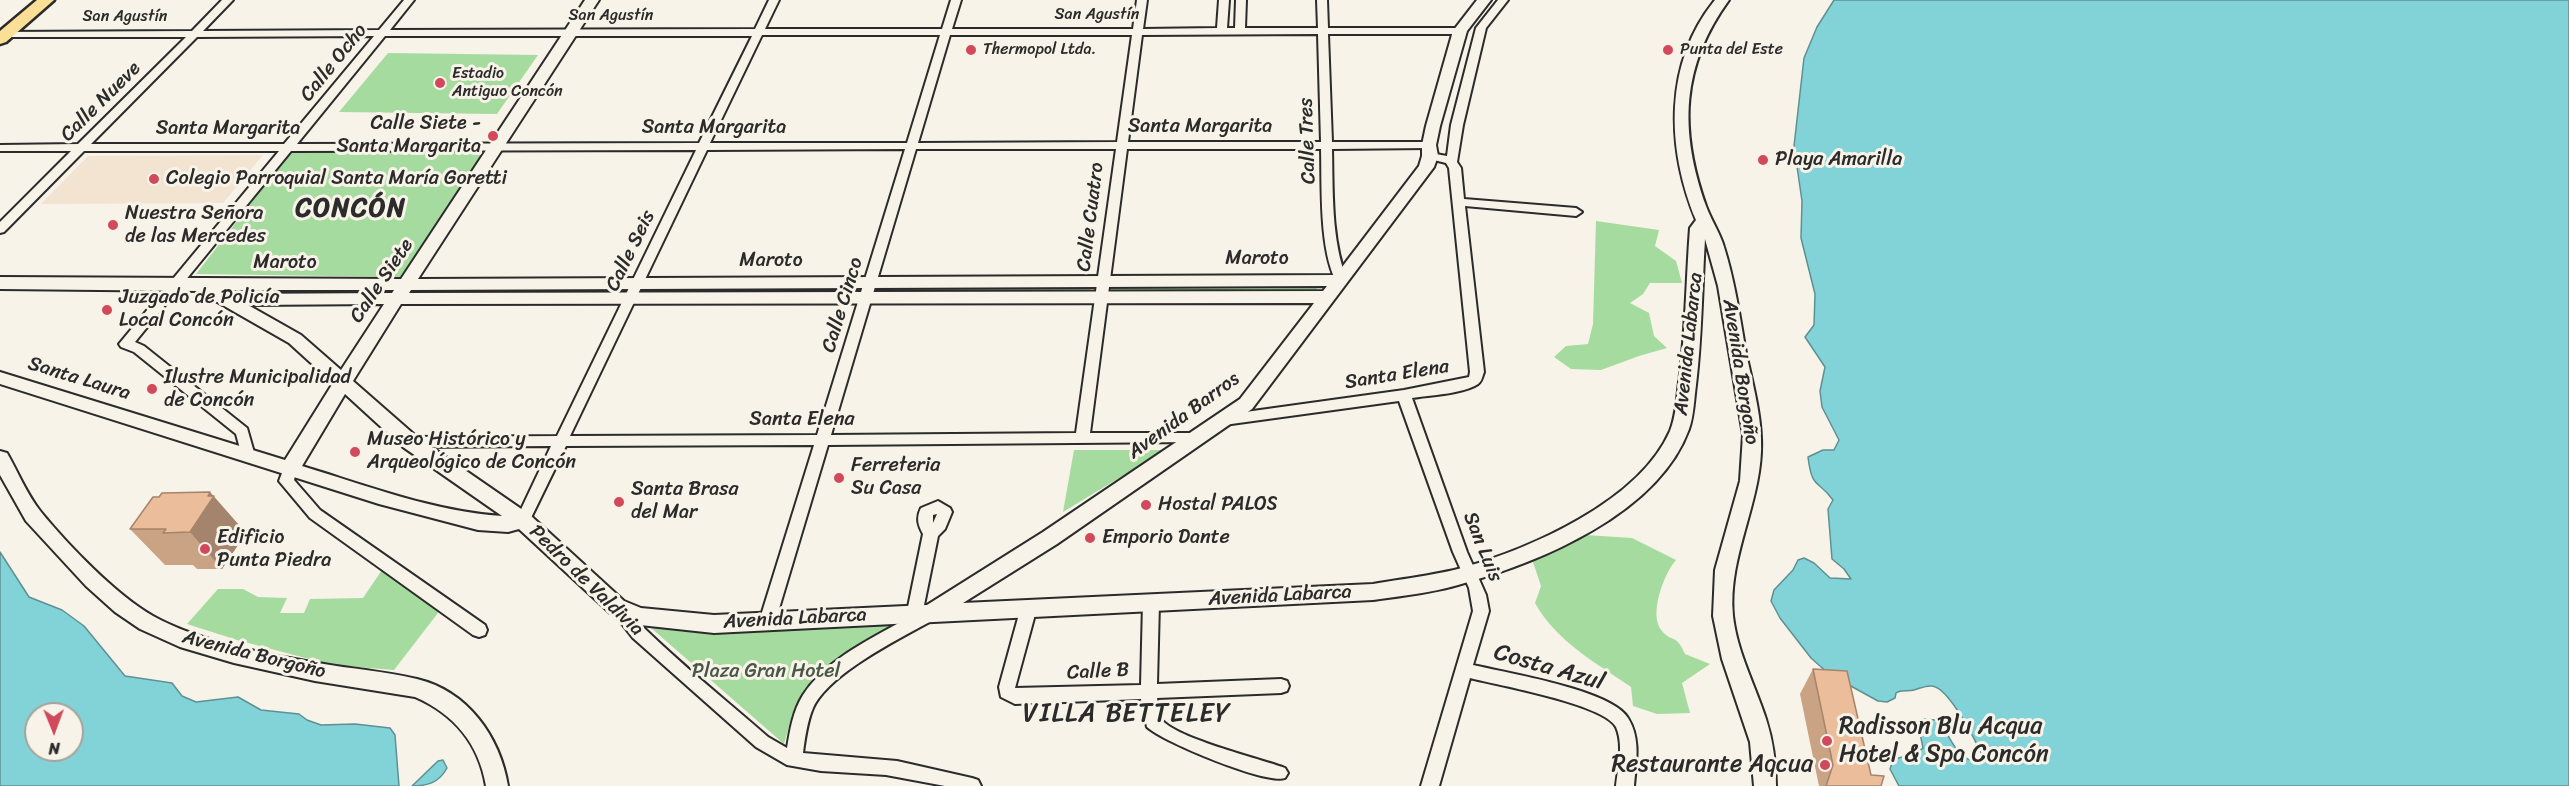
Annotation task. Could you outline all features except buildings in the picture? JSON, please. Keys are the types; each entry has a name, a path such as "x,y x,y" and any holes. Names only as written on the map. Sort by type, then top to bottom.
{"main road":[{"path":"2,36 46,0"}],"street":[{"name":"Calle Nueve","path":"0,229 228,0"},
{"name":"Calle Ocho","path":"248,456 242,432 139,349 126,344 409,0"},
{"name":"Calle Siete","path":"290,469 343,381 592,0"},
{"name":"Calle Seis","path":"523,520 774,0"},
{"name":"Calle Cinco","path":"767,622 957,0"},
{"name":"Calle Cuatro","path":"1082,439 1120,145 1142,0"},
{"path":"1222,32 1224,0"},
{"path":"1240,32 1241,0"},
{"name":"Calle Tres","path":"1322,0 1326,145 1334,263 1341,280"},
{"name":"Avenida Barros","path":"793,760 808,701 820,686 844,666 923,612 1050,538 1193,438 1224,420 1246,404 1259,390 1326,297 1426,167 1460,31 1484,0"},
{"path":"1429,150 1452,161 1457,125 1481,28 1503,0"},
{"name":"Avenida Borgoño","path":"1722,0 1704,26 1688,62 1682,86 1686,153 1703,221 1710,230 1722,267 1752,435 1751,478 1727,558 1722,596 1727,638 1762,742 1767,764 1765,786"},
{"name":"San Agustín","path":"2,36 1460,31"},
{"name":"Santa Margarita","path":"0,148 1326,145 1429,150"},
{"name":"Santa Elena","path":"1224,420 1404,395 1472,383 1477,376 1452,161"},
{"path":"1458,202 1576,212"},
{"name":"Avenida Labarca","path":"617,607 640,616 673,621 714,624 767,622 923,612 1373,592 1428,584 1471,573 1542,545 1612,508 1644,484 1667,456 1683,417 1691,362 1698,228 1703,221"},
{"name":"Maroto","path":"0,283 201,285 408,283 634,290 868,290 1102,289 1341,280"},
{"name":"Maroto","path":"201,285 229,299 396,299 634,290"},
{"name":"Maroto","path":"1102,289 1326,297"},
{"name":"Pedro de Valdivia","path":"229,299 295,339 410,442 523,520 617,607 639,633 762,742 781,755 793,760 897,769 972,786"},
{"name":"Santa Laura","path":"0,378 380,497 478,522 508,524 523,520"},
{"name":"San Luis","path":"1404,395 1460,552 1471,573 1480,601 1480,611 1466,670 1430,786"},
{"name":"Santa Elena","path":"410,442 1193,438"},
{"name":"Avenida Borgoño","path":"0,458 33,516 93,580 122,606 147,622 196,643 304,670 407,686 432,693 464,716 472,726 488,750 497,786"},
{"path":"290,469 286,481 315,514 479,630"},
{"path":"923,612 931,532"},
{"path":"1151,603 1149,690 1152,720 1161,730 1192,743 1279,773"},
{"name":"Calle B","path":"1029,607 1007,687 1010,695 1027,697 1281,686"},
{"name":"Costa Azul","path":"1466,670 1583,699 1616,714 1623,724 1629,743 1625,786"}],"shaded area":[{"name":"Colegio Parroquial Santa María Goretti","path":"263,155 223,203 41,204 88,156"}],"green space":[{"name":"Estadio Antiguo Concón","path":"388,53 538,55 497,114 339,112"},
{"path":"293,149 486,149 401,277 196,274"},
{"path":"1596,221 1659,230 1655,246 1676,261 1682,283 1650,283 1643,294 1630,303 1649,313 1654,336 1667,348 1601,370 1571,369 1554,357 1566,346 1588,344 1593,324"},
{"path":"1320,282 1314,294 1111,294 1112,284"},
{"path":"1086,284 1090,289 1086,294 886,294 882,290 889,285"},
{"path":"631,285 631,293 424,293 431,286"},
{"path":"845,285 849,290 843,294 647,293 647,289 653,286"},
{"path":"381,287 376,294 244,294 248,288"},
{"path":"1074,450 1165,450 1063,512"},
{"path":"1586,535 1632,538 1676,560 1667,574 1659,595 1658,624 1665,635 1679,643 1685,654 1710,664 1682,683 1690,713 1657,714 1633,706 1631,687 1565,640 1544,617 1535,603 1541,586 1532,559 1554,546"},
{"path":"382,570 441,609 394,670 332,665 187,624 218,589 243,589 258,597 287,598 280,613 304,613 310,599 363,598"},
{"name":"Plaza Gran Hotel","path":"908,622 860,645 818,675 797,704 784,744 650,627 699,629"}],"water":[{"path":"1834,0 2569,0 2569,786 1899,786 1890,769 1893,760 1913,754 1923,748 1919,728 1924,719 1935,720 1942,724 1956,749 1967,759 1981,763 1984,760 1954,706 1939,689 1932,686 1898,692 1895,698 1887,702 1878,701 1829,674 1811,658 1780,618 1771,601 1774,590 1793,570 1798,560 1804,558 1814,563 1830,578 1851,579 1844,569 1832,559 1828,509 1833,500 1811,475 1808,457 1823,450 1834,450 1839,440 1822,407 1820,391 1825,367 1805,337 1814,325 1815,294 1801,238 1802,201 1794,146 1804,58 1817,27"},
{"path":"0,552 29,597 62,610 84,626 125,676 172,683 182,696 196,702 238,697 261,710 299,714 321,725 355,724 390,728 395,735 399,786 0,786"},
{"path":"443,760 447,768 440,777 428,784 412,786 438,761"}],"place":[{"name":"Thermopol Ltda.","path":"971,50"},
{"name":"Punta del Este","path":"1668,50"},
{"name":"Estadio Antiguo Concón","path":"440,83"},
{"name":"Calle Siete - Santa Margarita","path":"493,136"},
{"name":"Playa Amarilla","path":"1763,160"},
{"name":"Colegio Parroquial Santa María Goretti","path":"154,179"},
{"name":"Nuestra Señora de las Mercedes","path":"113,225"},
{"name":"Juzgado de Policía Local Concón","path":"107,310"},
{"name":"Ilustre Municipalidad de Concón","path":"152,389"},
{"name":"Museo Histórico y Arqueológico de Concón","path":"355,452"},
{"name":"Ferreteria Su Casa","path":"839,478"},
{"name":"Santa Brasa del Mar","path":"619,502"},
{"name":"Hostal PALOS","path":"1146,505"},
{"name":"Emporio Dante","path":"1090,538"},
{"name":"Edificio Punta Piedra","path":"205,549"},
{"name":"Radisson Blu Acqua Hotel & Spa Concón","path":"1827,741"},
{"name":"Restaurante Aqcua","path":"1825,765"}],"district":[{"name":"CONCÓN","path":"351,209"},
{"name":"VILLA BETTELEY","path":"1127,714"}]}
